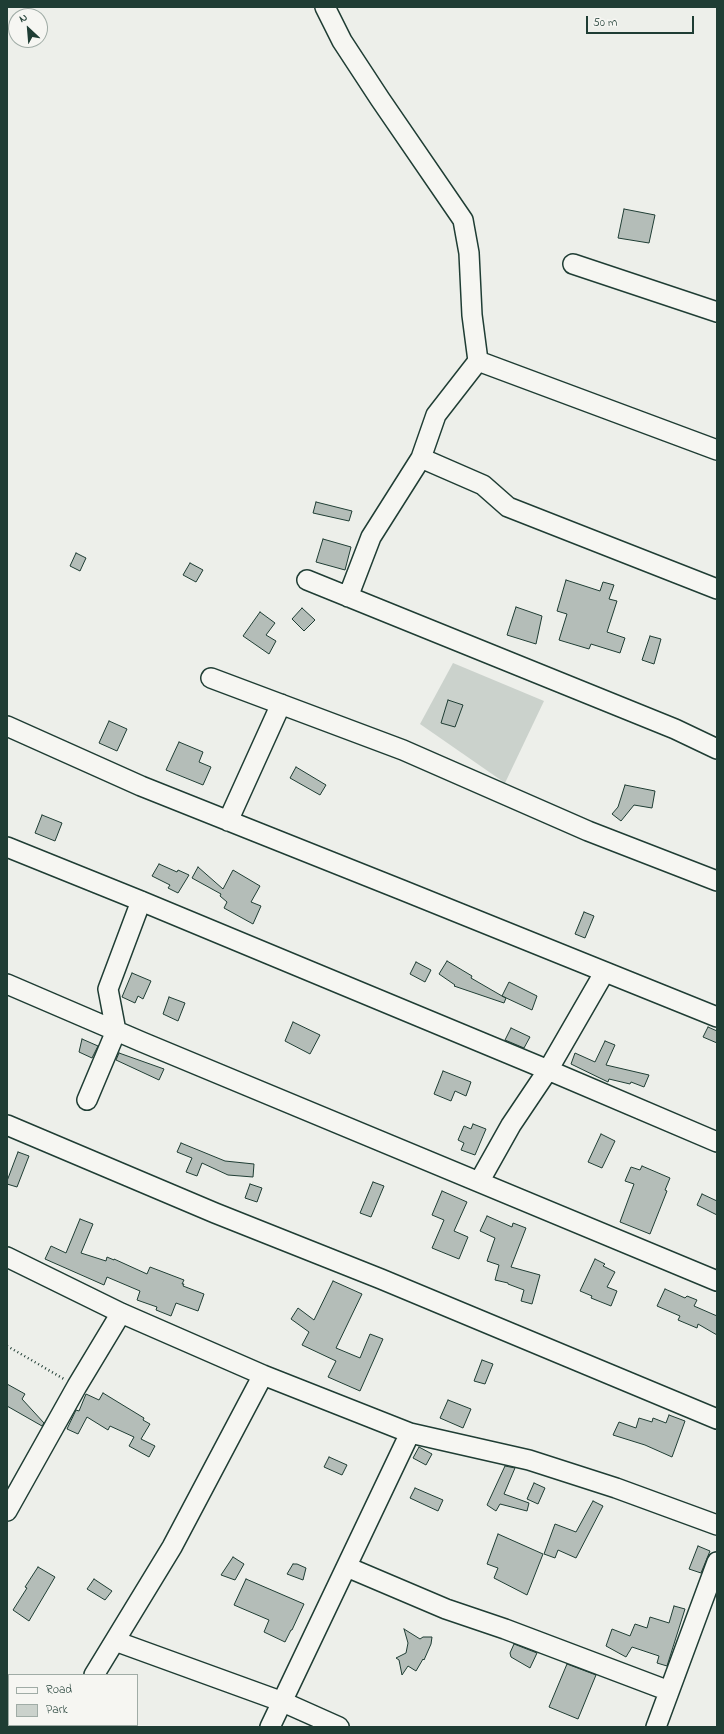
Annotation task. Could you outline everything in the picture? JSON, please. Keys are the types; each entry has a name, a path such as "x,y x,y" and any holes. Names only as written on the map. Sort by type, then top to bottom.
{"street":[{"path":"325,7 342,40 380,99 463,220 469,253 472,315 478,361 436,415 421,458 371,537 348,597"},
{"path":"574,264 717,312"},
{"path":"478,361 717,450"},
{"path":"421,458 483,485 508,507 717,590"},
{"path":"307,580 675,730 717,749"},
{"path":"211,678 403,750 588,831 717,881"},
{"path":"228,821 281,704"},
{"path":"7,726 141,786 717,1018"},
{"path":"7,847 548,1070 717,1142"},
{"path":"87,1100 116,1030 108,989 141,901"},
{"path":"479,1182 511,1125 548,1070 604,973"},
{"path":"7,984 717,1280"},
{"path":"7,1125 215,1213 381,1279 717,1419"},
{"path":"7,1257 121,1313 263,1375 410,1433 528,1460 616,1488 717,1525"},
{"path":"7,1511 77,1386 121,1313"},
{"path":"95,1674 172,1547 263,1375"},
{"path":"270,1727 410,1433"},
{"path":"656,1727 717,1562"},
{"path":"347,1567 446,1610 505,1630 669,1691"},
{"path":"115,1641 283,1702 339,1727"}],"path":[{"path":"7,1346 77,1386"}],"green space":[{"path":"453,663 544,701 505,783 420,724"}],"building":[{"path":"624,209 655,215 649,243 618,238"},
{"path":"316,502 352,511 349,521 313,513"},
{"path":"323,539 351,547 345,570 316,562"},
{"path":"76,553 86,558 80,571 70,566"},
{"path":"190,563 203,570 196,582 183,575"},
{"path":"566,580 600,591 603,582 614,585 609,599 617,601 607,632 625,638 620,653 591,644 589,649 559,640 567,614 557,611"},
{"path":"516,607 542,616 536,644 507,635"},
{"path":"302,608 315,620 304,631 292,619"},
{"path":"260,612 275,623 266,635 276,641 269,654 243,636"},
{"path":"650,636 661,639 654,664 642,660"},
{"path":"448,700 463,705 455,727 441,723"},
{"path":"109,721 127,729 117,751 99,743"},
{"path":"179,742 203,752 199,762 211,767 203,785 166,770"},
{"path":"296,767 326,785 320,795 290,778"},
{"path":"625,785 655,791 652,808 634,805 621,821 612,814 618,807"},
{"path":"42,815 62,823 55,841 35,833"},
{"path":"159,864 177,872 178,870 189,875 178,893 168,888 170,885 152,876"},
{"path":"198,867 223,889 233,870 260,886 251,902 261,906 253,924 224,908 227,902 220,896 221,894 192,878"},
{"path":"584,912 594,916 585,938 575,934"},
{"path":"447,961 472,976 471,978 506,998 504,1003 454,986 455,985 439,974"},
{"path":"416,962 431,970 425,982 410,974"},
{"path":"132,973 151,981 143,999 138,996 135,1003 122,997"},
{"path":"509,982 537,996 532,1010 502,996"},
{"path":"169,997 185,1003 178,1021 163,1014"},
{"path":"293,1022 320,1035 310,1054 285,1041"},
{"path":"708,1027 717,1031 717,1043 703,1037"},
{"path":"511,1028 530,1037 524,1048 505,1040"},
{"path":"82,1039 98,1046 92,1058 79,1052"},
{"path":"605,1041 615,1045 606,1065 649,1075 644,1087 631,1082 630,1084 609,1079 608,1082 571,1064 575,1053 595,1062"},
{"path":"119,1053 164,1069 159,1080 116,1060"},
{"path":"443,1071 471,1082 466,1096 455,1091 451,1101 434,1094"},
{"path":"473,1124 486,1129 475,1155 461,1150 464,1143 458,1140 464,1126 471,1129"},
{"path":"601,1134 615,1141 602,1168 588,1162"},
{"path":"181,1143 225,1161 254,1164 253,1177 228,1175 202,1163 197,1176 186,1172 192,1158 177,1152"},
{"path":"18,1152 29,1156 17,1187 7,1184 7,1181"},
{"path":"642,1166 670,1178 665,1190 667,1191 650,1234 620,1222 634,1184 625,1181 631,1167 640,1170"},
{"path":"373,1182 384,1186 371,1217 360,1213"},
{"path":"250,1184 262,1188 257,1202 245,1198"},
{"path":"442,1191 467,1202 454,1231 468,1237 459,1259 432,1248 444,1220 432,1215"},
{"path":"702,1194 717,1201 717,1215 697,1205"},
{"path":"487,1216 512,1227 513,1223 526,1228 511,1267 540,1275 532,1304 521,1301 524,1290 508,1283 495,1280 499,1265 487,1261 495,1238 480,1231"},
{"path":"80,1219 93,1224 81,1253 106,1261 107,1257 114,1259 147,1274 150,1267 184,1280 182,1284 184,1284 183,1286 204,1294 198,1311 176,1303 171,1316 156,1310 157,1307 137,1300 140,1291 107,1277 104,1285 45,1259 51,1246 66,1253"},
{"path":"595,1259 605,1264 603,1266 615,1272 607,1287 617,1291 611,1306 591,1298 592,1296 580,1291"},
{"path":"333,1281 362,1294 336,1348 360,1358 370,1334 383,1339 360,1391 328,1377 336,1361 302,1345 309,1332 291,1319 298,1308 314,1320"},
{"path":"665,1289 685,1298 687,1296 697,1300 694,1306 717,1316 717,1335 698,1324 697,1328 678,1320 680,1316 657,1306"},
{"path":"482,1360 493,1364 485,1384 474,1381"},
{"path":"7,1384 25,1394 22,1399 44,1423 42,1426 7,1406"},
{"path":"103,1393 144,1418 143,1420 150,1424 141,1439 155,1446 149,1457 129,1446 134,1437 110,1426 108,1430 87,1417 78,1434 67,1429 76,1410 79,1411 86,1394 99,1400"},
{"path":"448,1400 471,1409 463,1428 440,1418"},
{"path":"669,1415 685,1421 672,1457 645,1445 613,1435 619,1422 636,1428 639,1418 652,1422 653,1418 666,1423"},
{"path":"419,1447 432,1454 426,1465 413,1458"},
{"path":"329,1457 347,1465 342,1475 324,1467"},
{"path":"505,1466 515,1468 504,1494 529,1503 527,1511 500,1504 496,1511 487,1505"},
{"path":"534,1483 545,1488 538,1504 527,1499"},
{"path":"415,1488 443,1500 438,1511 410,1498"},
{"path":"593,1501 603,1506 576,1558 558,1550 555,1558 544,1554 555,1524 576,1532"},
{"path":"498,1534 543,1554 527,1595 494,1578 498,1568 487,1564"},
{"path":"698,1546 710,1551 701,1573 689,1569"},
{"path":"233,1557 244,1564 235,1580 221,1575"},
{"path":"293,1564 306,1568 303,1580 287,1574"},
{"path":"38,1567 55,1577 29,1621 13,1610"},
{"path":"94,1579 112,1591 105,1600 87,1589"},
{"path":"246,1579 304,1604 285,1642 264,1632 269,1620 234,1605"},
{"path":"674,1606 685,1609 667,1666 657,1663 659,1656 632,1647 626,1657 606,1646 612,1629 630,1636 635,1624 647,1628 650,1617 669,1623"},
{"path":"404,1629 420,1639 423,1637 432,1637 431,1644 424,1660 423,1659 416,1671 408,1666 402,1675 399,1660 396,1658 406,1653 408,1643"},
{"path":"514,1644 537,1653 530,1668 511,1657 510,1653"},
{"path":"567,1664 596,1675 578,1719 549,1707"}]}
